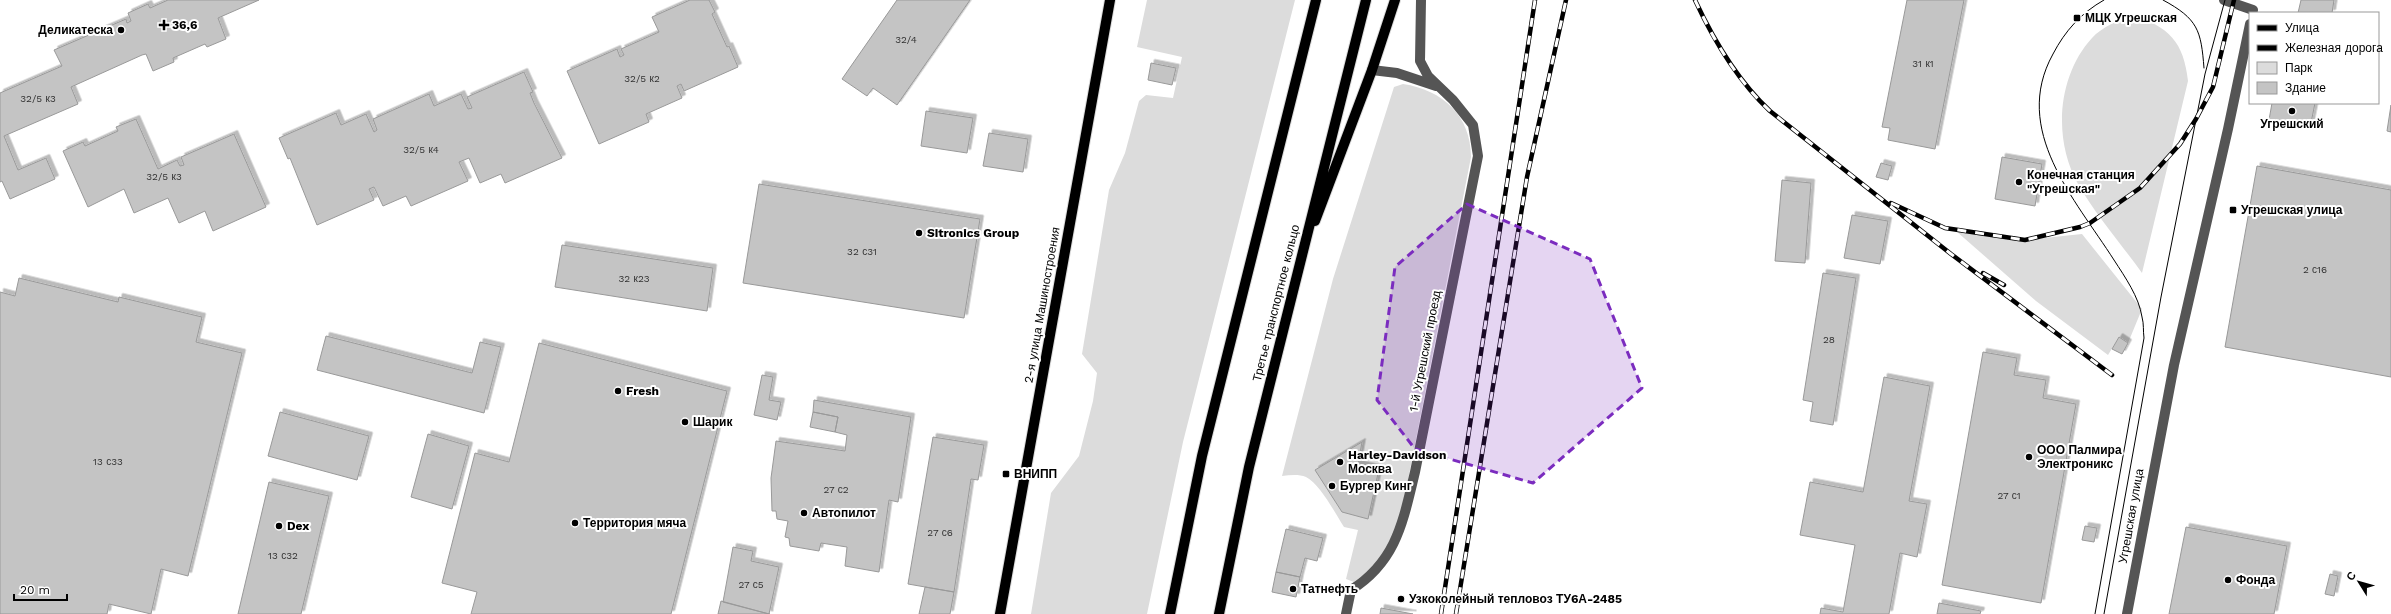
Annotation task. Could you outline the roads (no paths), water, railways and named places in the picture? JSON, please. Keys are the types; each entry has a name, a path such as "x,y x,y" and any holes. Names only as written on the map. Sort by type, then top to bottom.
{"main road":[{"name":"2-я улица Машиностроения","path":"1000,614 1110,0"},
{"path":"1170,614 1202,456 1316,0"},
{"name":"Третье транспортное кольцо","path":"1219,614 1249,467 1297,270 1366,0"},
{"path":"1297,270 1372,70 1395,0"}],"street":[{"name":"1-й Угрешский проезд","path":"1346,614 1351,590 1364,582 1389,554 1398,539 1415,472 1478,156 1473,125 1453,100 1428,76 1420,61 1421,0"},
{"path":"2224,0 2254,8"},
{"name":"Угрешская улица","path":"2127,614 2174,365 2228,130 2249,29"},
{"name":"1-й Угрешский проезд","path":"1372,70 1397,74 1438,87"}],"tram line":[{"path":"2095,614 2144,338 2143,322 2138,302 2131,287 2066,188 2053,163 2044,136 2039,110 2042,82 2053,54 2074,23 2104,0"},
{"path":"2163,0 2184,13 2196,27 2201,44 2204,68"},
{"path":"2104,614 2161,297 2205,74 2225,0"}],"railway":[{"path":"1441,614 1535,0"},
{"path":"1456,614 1527,177 1566,0"},
{"path":"1695,0 1718,45 1727,59 1747,86 1770,111 1951,254 2112,375"},
{"path":"1891,203 1945,228 2025,240 2080,227 2090,223 2140,188 2180,144 2196,119 2213,87 2234,0"},
{"path":"1983,273 2004,285"}],"place":[{"name":"МЦК Угрешская","path":"2077,18"},
{"name":"36,6","path":"164,25"},
{"name":"Деликатеска","path":"121,30"},
{"name":"Угрешский","path":"2292,111"},
{"name":"Конечная станция \"Угрешская\"","path":"2019,182"},
{"name":"Угрешская улица","path":"2233,210"},
{"name":"Sitronics Group","path":"919,233"},
{"name":"Fresh","path":"618,391"},
{"name":"Шарик","path":"685,422"},
{"name":"ООО Палмира Электроникс","path":"2029,457"},
{"name":"Harley-Davidson Москва","path":"1340,462"},
{"name":"ВНИПП","path":"1006,474"},
{"name":"Бургер Кинг","path":"1332,486"},
{"name":"Автопилот","path":"804,513"},
{"name":"Территория мяча","path":"575,523"},
{"name":"Dex","path":"279,526"},
{"name":"Фонда","path":"2228,580"},
{"name":"Татнефть","path":"1293,589"},
{"name":"Узкоколейный тепловоз ТУ6А-2485","path":"1401,599"}]}
